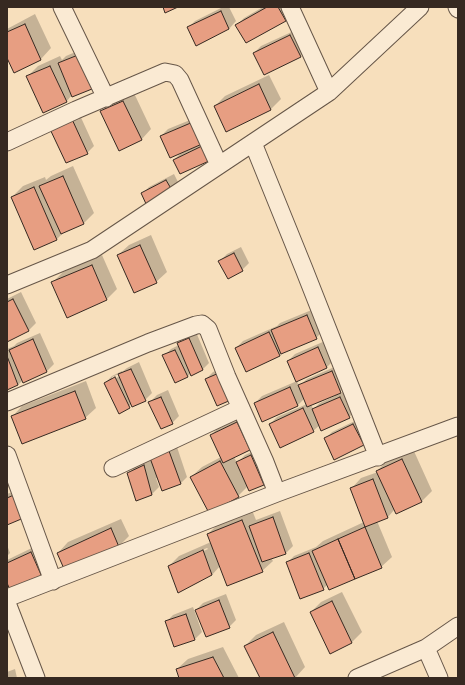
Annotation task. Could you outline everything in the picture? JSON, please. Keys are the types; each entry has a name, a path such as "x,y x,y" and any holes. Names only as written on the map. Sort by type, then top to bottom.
{"street":[{"path":"62,7 106,98"},
{"path":"290,7 329,92"},
{"path":"7,285 92,250 329,92 420,7"},
{"path":"7,142 76,110 165,72 175,74 180,80 219,165"},
{"path":"253,143 378,456"},
{"path":"7,402 148,343 202,324 208,329 277,493"},
{"path":"114,468 241,408"},
{"path":"7,598 277,493 458,426"},
{"path":"7,455 53,581"},
{"path":"7,603 36,678"},
{"path":"356,678 426,648 458,626"},
{"path":"426,648 439,678"}],"building":[{"path":"163,7 178,7 165,13"},
{"path":"267,7 278,7 286,21 246,43 235,25"},
{"path":"221,11 229,29 196,46 187,27"},
{"path":"25,24 41,60 14,73 7,58 7,32"},
{"path":"290,35 301,57 264,75 253,53"},
{"path":"78,55 92,89 72,97 58,63"},
{"path":"50,66 67,102 43,113 26,76"},
{"path":"259,84 271,110 226,132 214,106"},
{"path":"123,101 142,140 119,151 100,111"},
{"path":"71,117 88,154 66,163 49,127"},
{"path":"193,122 202,144 170,158 160,136"},
{"path":"202,146 209,161 180,174 173,160"},
{"path":"63,176 84,224 61,234 39,186"},
{"path":"166,180 173,192 147,206 141,193"},
{"path":"34,187 57,240 34,250 11,197"},
{"path":"140,245 157,283 134,293 117,255"},
{"path":"234,253 243,271 228,279 218,261"},
{"path":"92,265 107,300 67,318 51,282"},
{"path":"13,299 29,331 7,342 7,302"},
{"path":"307,315 317,339 281,354 271,330"},
{"path":"269,332 280,356 246,372 235,348"},
{"path":"189,338 203,370 191,376 177,343"},
{"path":"33,339 47,372 23,383 9,350"},
{"path":"318,347 327,368 296,382 287,361"},
{"path":"175,350 188,377 175,383 162,355"},
{"path":"7,356 18,385 7,390"},
{"path":"131,369 146,401 132,407 118,374"},
{"path":"332,371 341,393 307,407 298,385"},
{"path":"219,373 231,400 217,406 205,379"},
{"path":"115,377 130,408 119,414 104,383"},
{"path":"290,387 298,406 262,422 254,403"},
{"path":"75,391 86,419 22,444 11,416"},
{"path":"161,397 173,424 161,429 148,402"},
{"path":"340,397 350,418 321,431 312,409"},
{"path":"303,408 314,432 280,448 269,424"},
{"path":"237,422 250,450 223,463 210,435"},
{"path":"353,424 364,445 334,460 324,438"},
{"path":"169,451 181,484 162,491 150,458"},
{"path":"251,455 264,485 249,491 236,462"},
{"path":"402,459 422,502 396,514 376,471"},
{"path":"220,461 239,497 209,513 190,477"},
{"path":"144,465 152,495 136,501 127,473"},
{"path":"373,479 388,518 365,527 350,488"},
{"path":"16,494 26,517 7,525 7,498"},
{"path":"273,517 286,554 262,562 249,526"},
{"path":"242,520 263,572 227,586 207,534"},
{"path":"365,527 382,568 355,579 338,539"},
{"path":"111,528 119,547 65,571 57,553"},
{"path":"338,539 355,579 329,590 312,551"},
{"path":"203,550 212,575 178,593 168,566"},
{"path":"31,552 42,577 11,592 7,583 7,563"},
{"path":"309,553 324,590 300,599 286,562"},
{"path":"219,600 230,628 206,637 195,610"},
{"path":"332,601 352,643 330,654 310,612"},
{"path":"186,614 195,640 174,647 165,621"},
{"path":"273,632 295,678 260,678 244,646"},
{"path":"213,657 224,678 179,678 176,669"}]}
